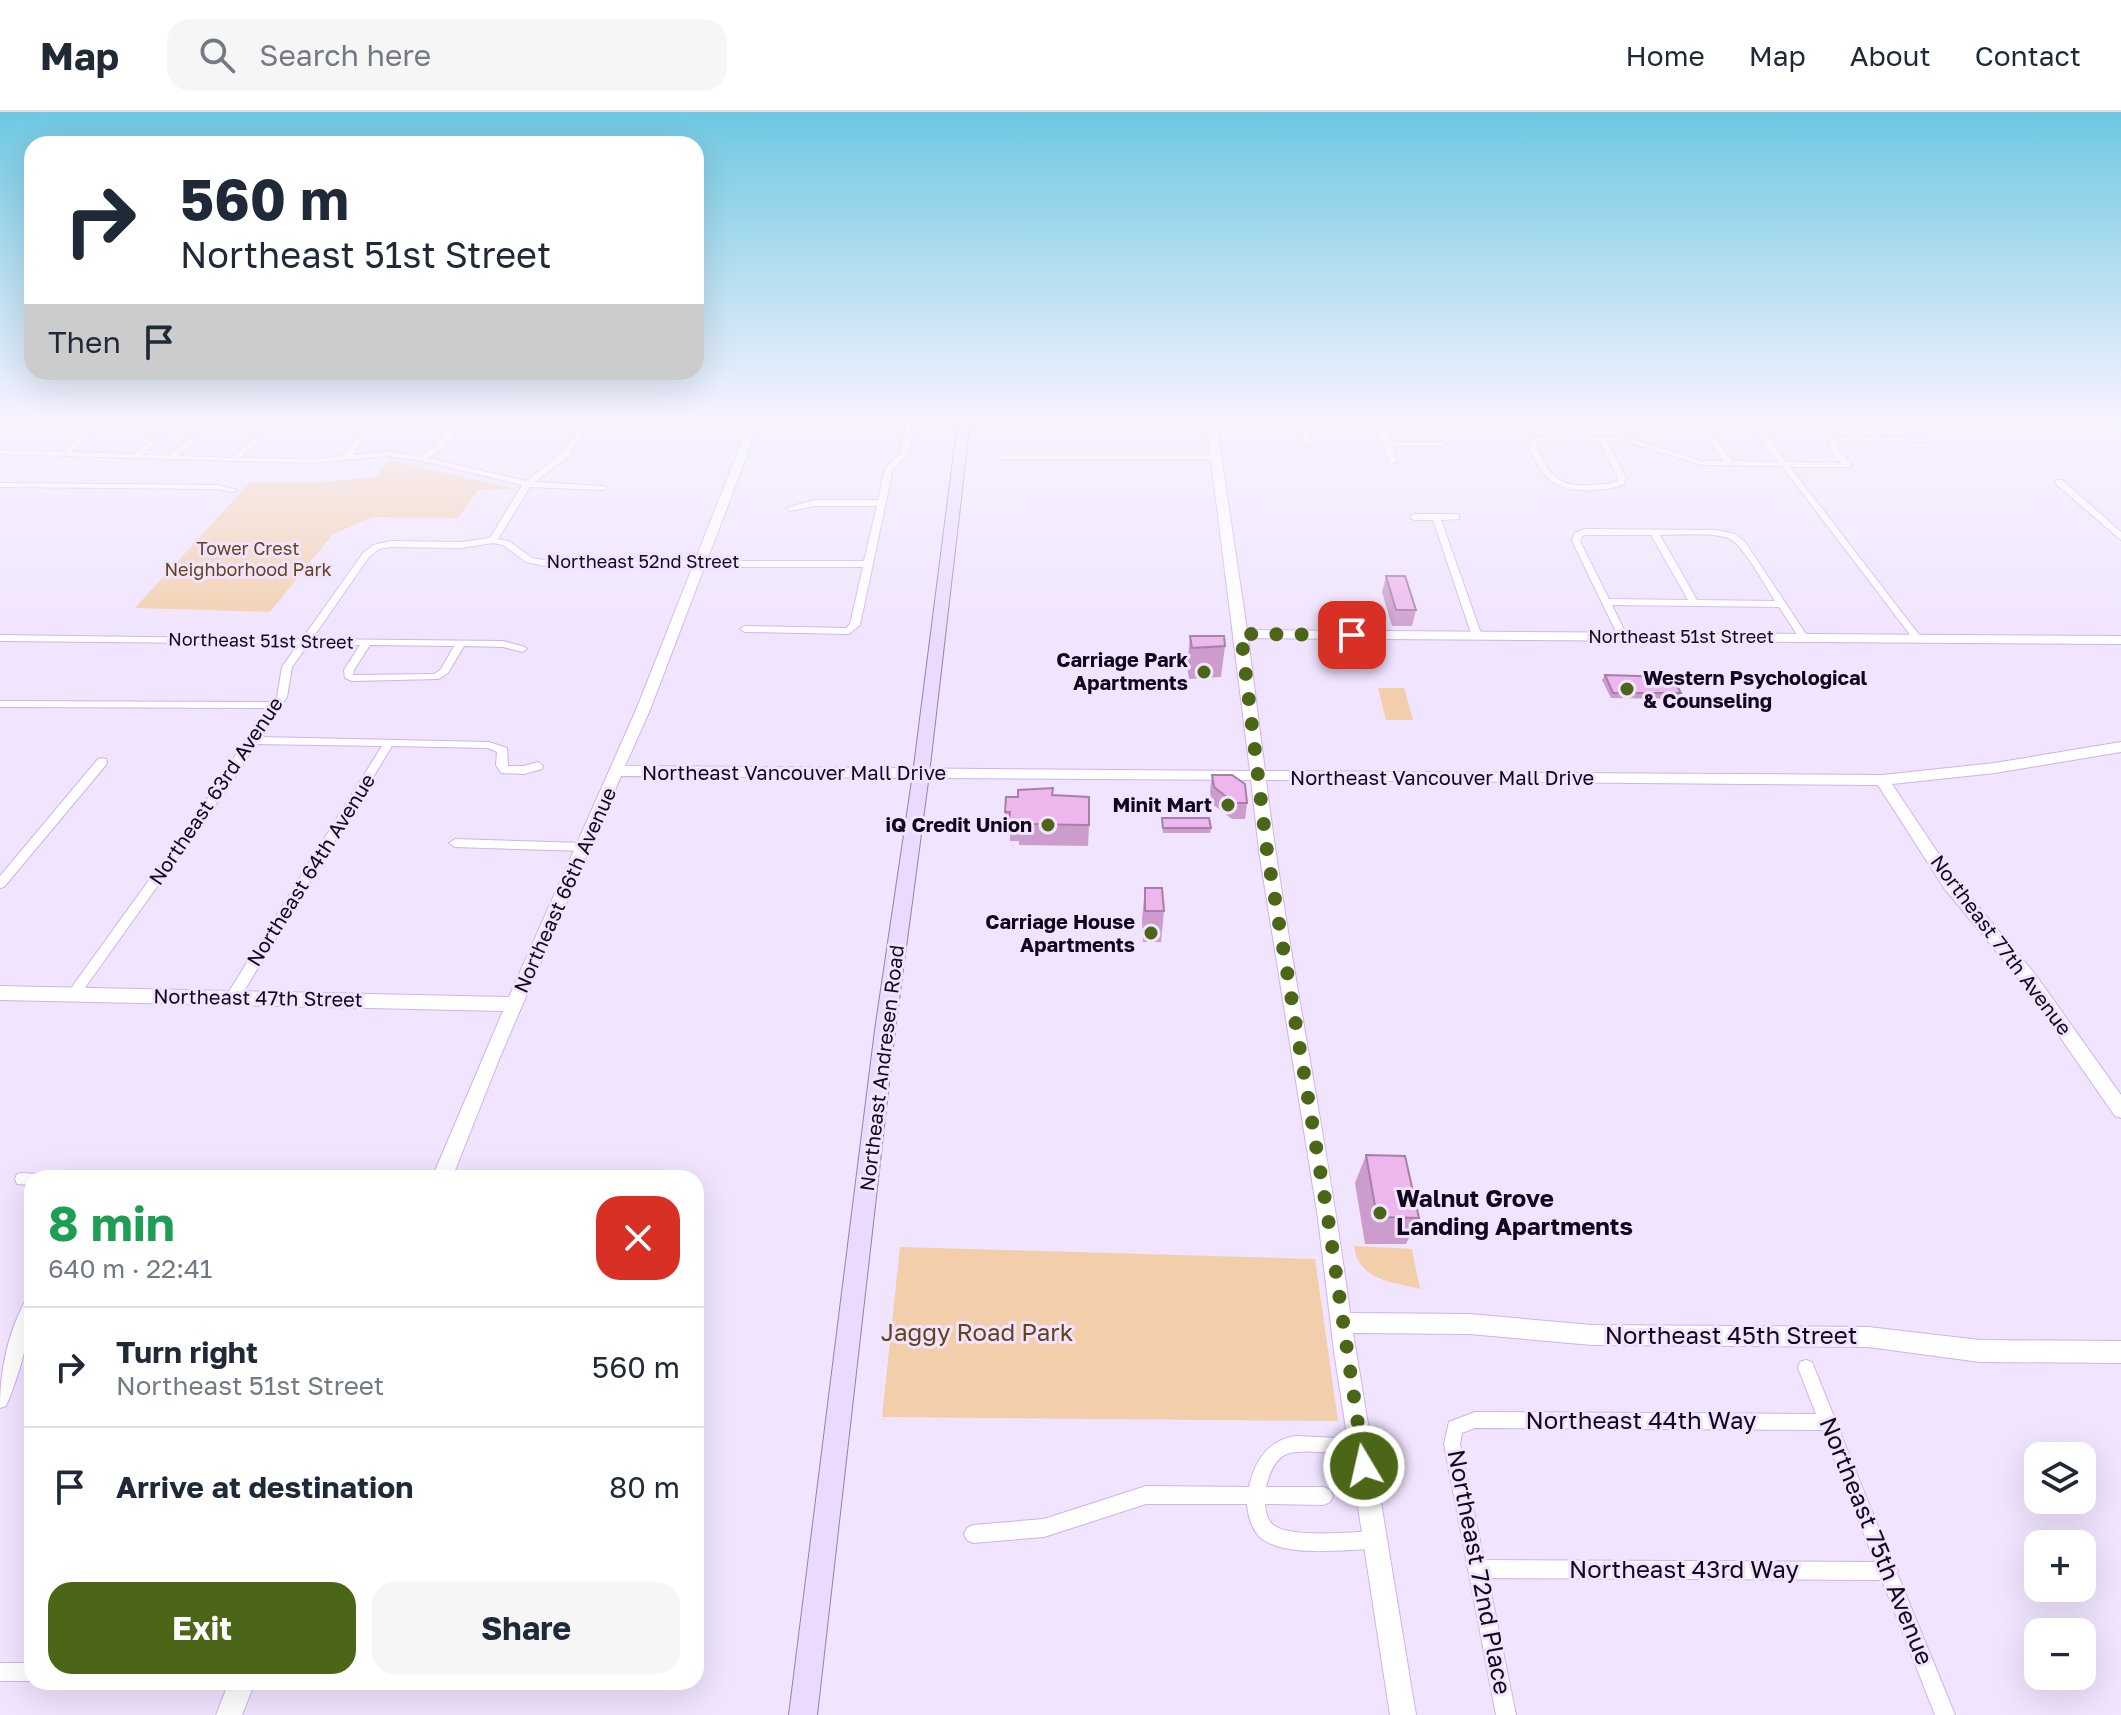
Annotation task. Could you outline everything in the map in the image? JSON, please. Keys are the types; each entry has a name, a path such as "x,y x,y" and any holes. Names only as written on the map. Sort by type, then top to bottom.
{"main road":[{"name":"Northeast Andresen Road","path":"803,1715 885,1030 921,774 955,496"}],"street":[{"path":"493,540 520,496"},
{"name":"Northeast 66th Avenue","path":"445,1170 616,771 726,496"},
{"path":"745,629 771,632 849,631 855,625 883,496"},
{"path":"1222,496 1279,928 1335,1264 1341,1323 1403,1715"},
{"path":"1807,496 1917,638"},
{"path":"2075,496 2121,537"},
{"path":"790,508 814,503 881,503"},
{"path":"1414,517 1456,517"},
{"path":"1436,517 1477,636"},
{"path":"1622,636 1576,541 1578,535 1585,532 1732,536 1742,544 1803,637"},
{"path":"1654,533 1694,603"},
{"name":"Northeast 52nd Street","path":"493,540 506,543 529,560 550,564 868,564"},
{"name":"Northeast 63rd Avenue","path":"73,995 234,770 277,705 284,691 284,673 366,555 376,547 391,544 461,545 493,540"},
{"path":"1606,602 1781,604"},
{"name":"Northeast 51st Street","path":"1241,634 2121,640"},
{"name":"Northeast 51st Street","path":"0,638 509,644 522,649"},
{"path":"367,642 349,670 348,676 352,678 436,677 445,671 461,643"},
{"path":"0,704 277,705"},
{"path":"252,740 496,745 503,750 501,765 505,770 538,766"},
{"name":"Northeast 64th Avenue","path":"233,997 389,743"},
{"name":"Northeast Vancouver Mall Drive","path":"616,771 1882,780 1995,768 2121,747"},
{"path":"0,884 102,762"},
{"name":"Northeast 77th Avenue","path":"1882,780 1950,884 2029,979 2121,1110"},
{"path":"455,843 584,847"},
{"name":"Northeast 47th Street","path":"0,993 515,1004"},
{"path":"0,1400 9,1384 6,1366 24,1316"},
{"name":"Northeast 45th Street","path":"1341,1323 1469,1324 1592,1335 1868,1337 1980,1351 2121,1352"},
{"name":"Northeast 75th Avenue","path":"1806,1368 1945,1715"},
{"name":"Northeast 44th Way","path":"1455,1428 1475,1420 1828,1422"},
{"name":"Northeast 72nd Place","path":"1455,1428 1452,1444 1506,1715"},
{"path":"1360,1447 1282,1447 1269,1457 1255,1495 1255,1511 1261,1525 1274,1536 1376,1540"},
{"path":"973,1534 1044,1528 1146,1495 1324,1496"},
{"name":"Northeast 43rd Way","path":"1478,1569 1889,1571"},
{"path":"0,1672 24,1672"},
{"path":"229,1715 239,1690"}],"green space":[{"name":"Tower Crest Neighborhood Park","path":"237,496 474,496 458,518 372,517 332,535 270,612 135,608"},
{"path":"1378,688 1404,688 1413,720 1386,720"},
{"path":"1354,1246 1412,1249 1420,1289 1369,1273 1357,1257"},
{"name":"Jaggy Road Park","path":"900,1247 1315,1259 1338,1421 882,1417"}],"building":[{"path":"1386,576 1405,576 1416,610 1396,610"},
{"path":"1190,636 1224,636 1225,646 1192,648"},
{"path":"1605,675 1672,677 1681,693 1613,693"},
{"path":"1212,775 1232,775 1245,784 1247,803 1234,803 1214,787"},
{"path":"1053,788 1052,795 1089,797 1089,825 1018,824 1018,820 1009,820 1010,812 1005,812 1006,797 1018,797 1018,790"},
{"path":"1162,818 1209,818 1211,828 1163,828"},
{"path":"1145,888 1162,888 1164,911 1145,911"},
{"path":"1366,1155 1405,1156 1419,1218 1377,1217"}],"place":[{"name":"Carriage Park Apartments","path":"1204,672"},
{"name":"Western Psychological & Counseling","path":"1627,689"},
{"name":"Minit Mart","path":"1228,805"},
{"name":"iQ Credit Union","path":"1048,825"},
{"name":"Carriage House Apartments","path":"1151,933"},
{"name":"Walnut Grove Landing Apartments","path":"1380,1213"}],"route":[{"path":"1352,635 1241,634 1267,851 1328,1218 1364,1466"}]}
